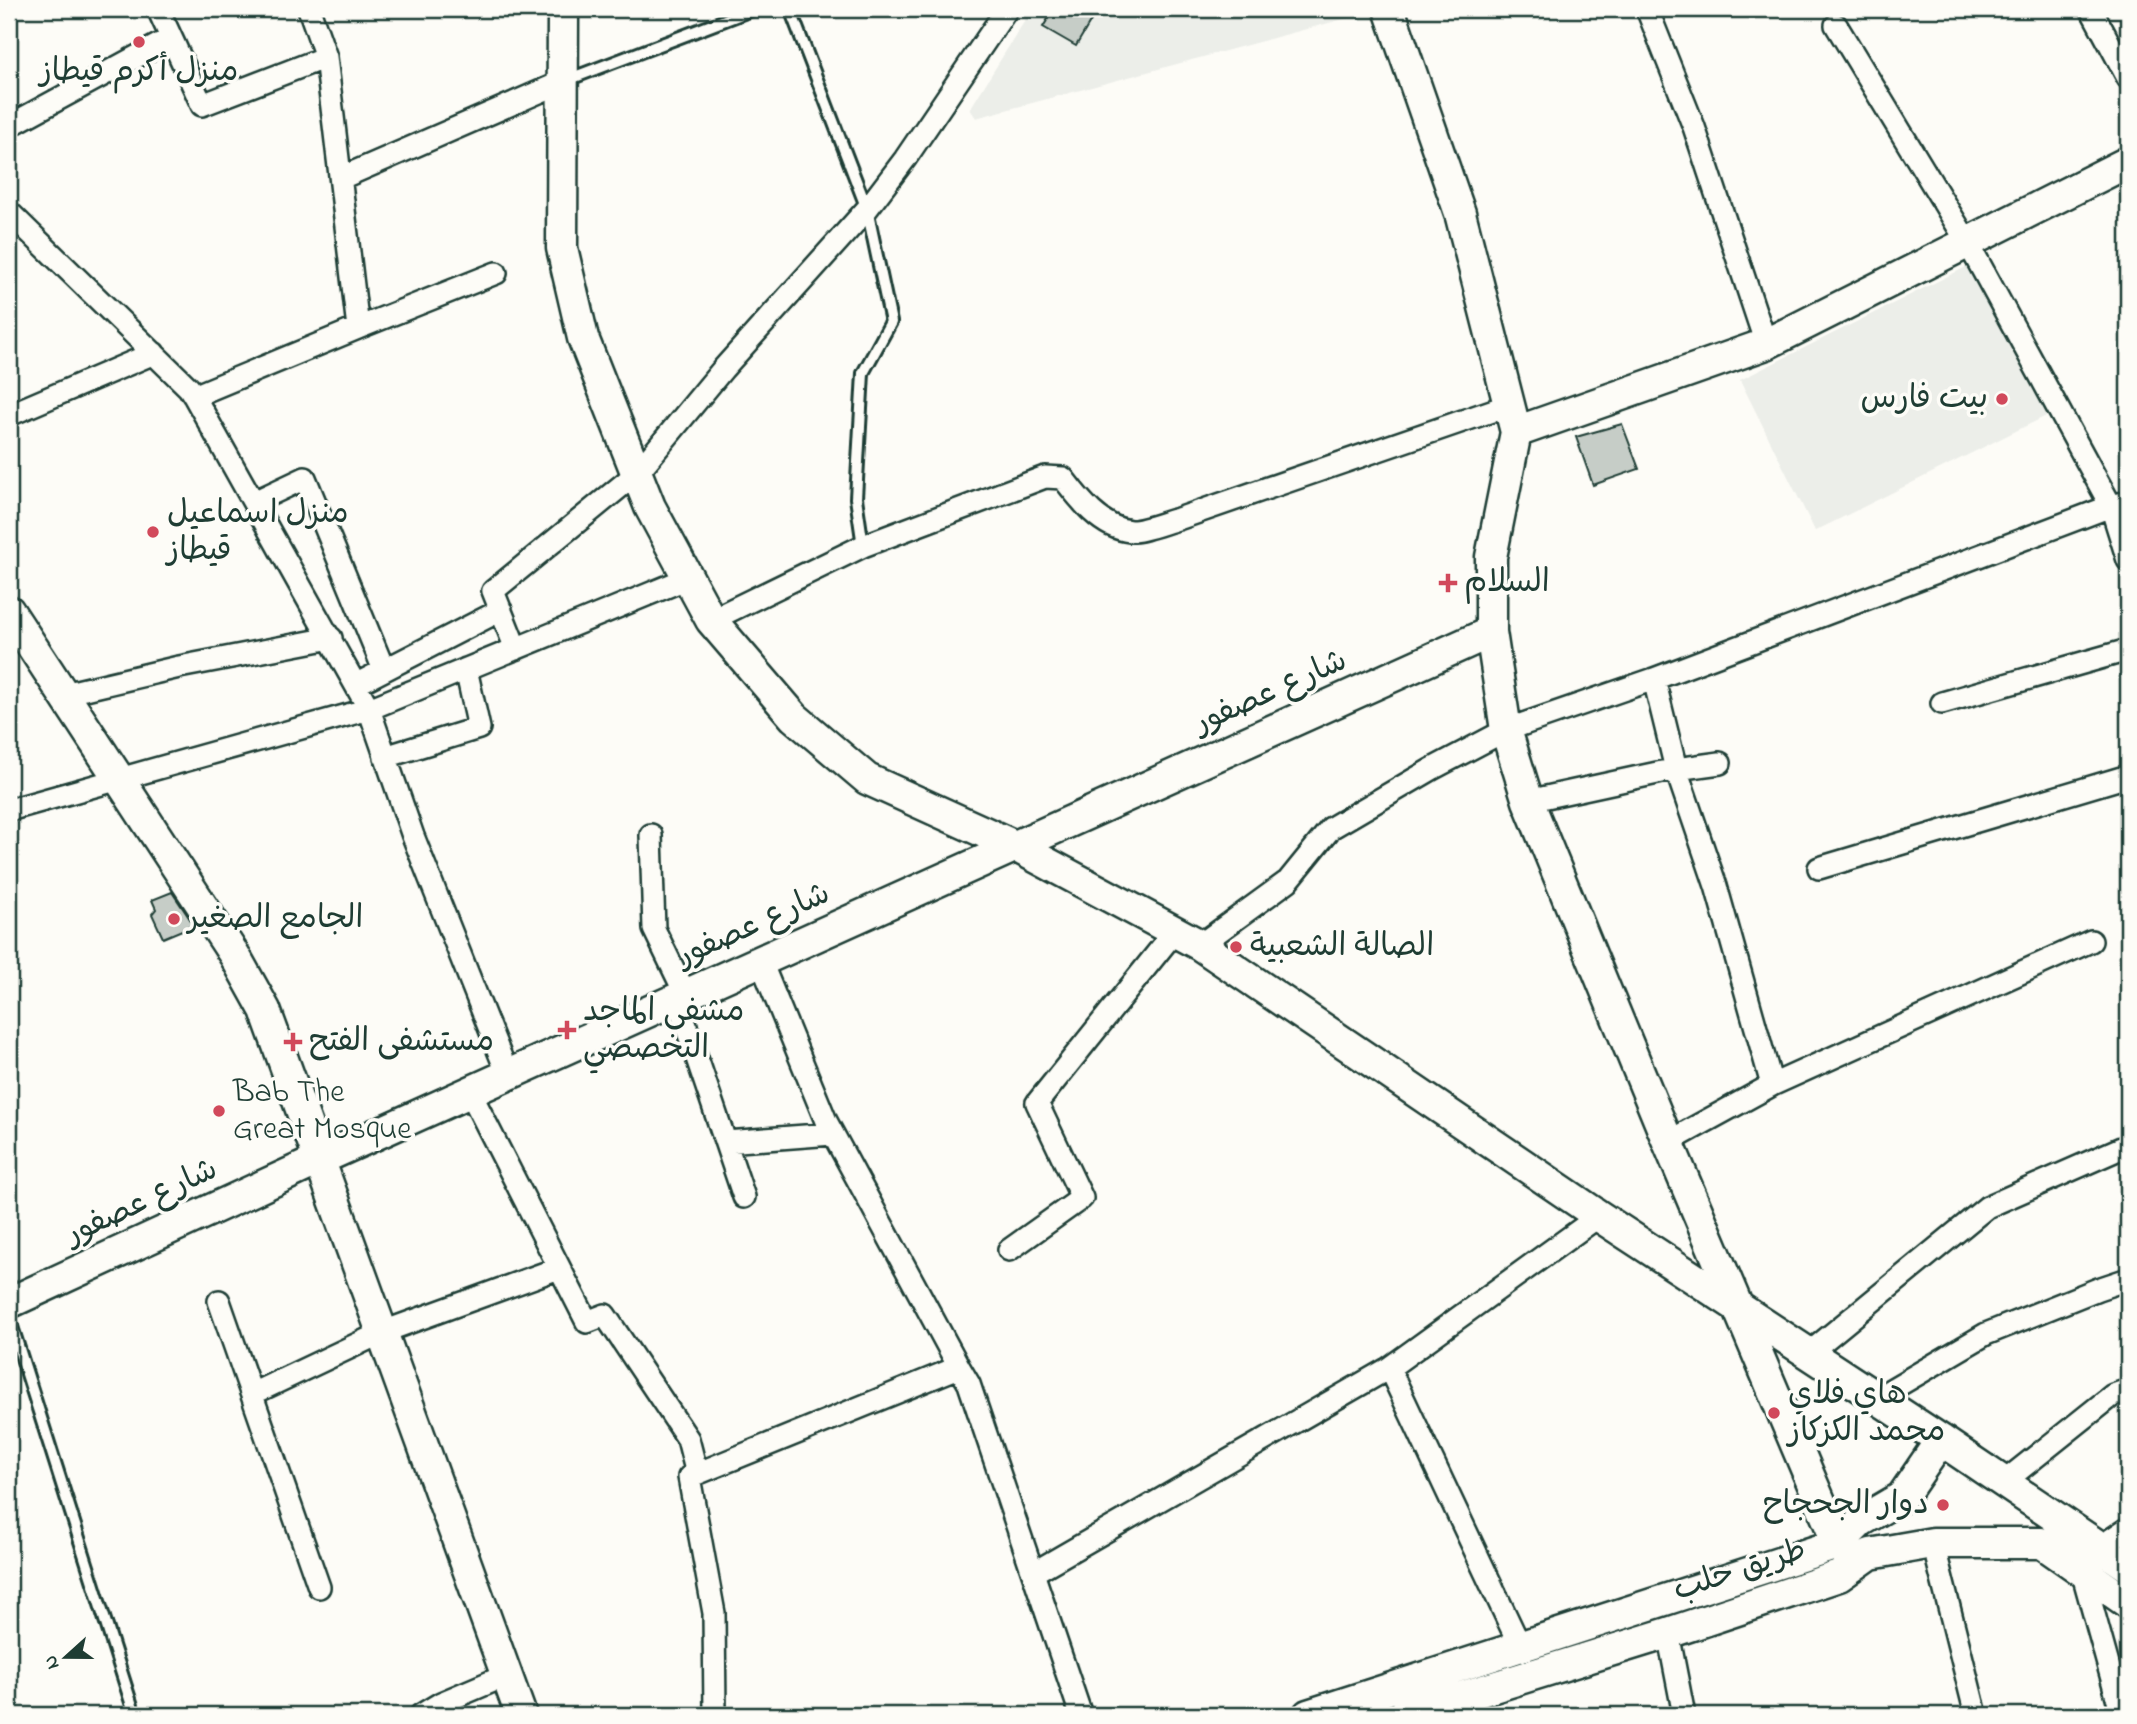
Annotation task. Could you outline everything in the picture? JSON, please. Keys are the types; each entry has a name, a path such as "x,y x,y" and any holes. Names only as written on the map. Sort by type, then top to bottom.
{"main road":[{"path":"563,9 562,248 583,338 650,507 711,620 794,717 867,779 1017,847 1188,938 1599,1216 2128,1566"},
{"path":"1389,9 1460,213 1512,419 1491,556 1491,632 1506,730 1528,801 1838,1544"},
{"path":"1512,419 1766,344 2128,163"},
{"path":"13,622 64,694 235,956 265,1010 522,1715"},
{"name":"شارع عصفور","path":"9,1303 321,1159 1491,632"},
{"path":"1308,1715 1838,1544 1861,1521 1902,1497 1941,1440"},
{"path":"2051,1513 2042,1543 2128,1603"},
{"path":"1861,1521 1870,1554"},
{"name":"طريق حلب","path":"1403,1715 1668,1633 1839,1576 1870,1554 1933,1543 2042,1543"}],"street":[{"path":"158,9 202,105 326,57"},
{"path":"309,9 326,57 358,328"},
{"path":"357,684 497,600 637,473 723,369 867,209 905,159 1007,9"},
{"path":"1647,9 1694,127 1766,344"},
{"path":"2091,9 2128,78"},
{"path":"1836,24 2120,504 2128,559"},
{"path":"9,126 171,37"},
{"path":"341,178 562,82"},
{"path":"9,212 154,353 194,396 369,709 413,836 508,1075"},
{"path":"194,396 496,273"},
{"path":"9,415 154,353"},
{"path":"711,620 863,546 1045,477 1063,478 1078,499 1107,523 1131,531 1512,419"},
{"path":"254,502 305,478 384,670"},
{"path":"1009,1250 1082,1198 1037,1103 1188,938 1288,881 1331,828 1506,730 1654,679 2120,504"},
{"path":"9,810 369,709 688,578"},
{"path":"497,600 516,649"},
{"path":"64,694 179,667 331,638"},
{"path":"1942,703 2128,650"},
{"path":"385,757 479,728 466,669"},
{"path":"1654,679 1676,769 1716,886 1772,1086"},
{"path":"1528,801 1676,769 1720,763"},
{"path":"1819,868 2128,776"},
{"path":"651,835 654,929 682,997 744,1198"},
{"path":"1668,1142 1772,1086 2091,941"},
{"path":"761,962 832,1134 969,1384 1081,1715"},
{"path":"470,1092 587,1322 605,1315 688,1439 697,1474"},
{"path":"726,1142 832,1134"},
{"path":"1809,1353 1987,1207 2128,1145"},
{"path":"1034,1573 1389,1368 1599,1216"},
{"path":"252,1394 383,1332 559,1268"},
{"path":"1877,1398 1986,1334 2128,1279"},
{"path":"219,1301 319,1587"},
{"path":"715,1715 714,1613 690,1477 959,1367"},
{"path":"1389,1368 1521,1648"},
{"path":"2004,1482 2113,1395 2128,1390"},
{"path":"2100,1546 2128,1528"},
{"path":"1933,1543 1976,1715"},
{"path":"2082,1571 2122,1715"},
{"path":"1668,1633 1684,1715"},
{"path":"421,1715 441,1703 507,1675"}],"lane":[{"path":"562,82 754,9"},
{"path":"790,9 867,209 891,322 863,373 856,498 863,546"},
{"path":"9,1317 135,1715"}],"shaded area":[{"path":"1032,9 1365,9 1366,13 976,118 970,109"},
{"path":"1968,266 2052,413 1815,531 1740,380"}],"building":[{"path":"1054,9 1098,9 1076,46 1043,27"},
{"path":"1622,424 1639,469 1593,485 1576,437"},
{"name":"الجامع الصغير","path":"172,892 194,925 163,938 152,914 156,909 152,900"}],"place":[{"name":"منزل أكرم قيطاز","path":"139,42"},
{"name":"بيت فارس","path":"2002,399"},
{"name":"منزل اسماعيل قيطاز","path":"153,532"},
{"name":"السلام","path":"1448,583"},
{"name":"الجامع الصغير","path":"174,919"},
{"name":"الصالة الشعبية","path":"1236,947"},
{"name":"مشفى الماجد التخصصي","path":"567,1030"},
{"name":"مستشفى الفتح","path":"293,1042"},
{"name":"Bab The Great Mosque","path":"219,1111"},
{"name":"هاي فلاي محمد الكزكاز","path":"1774,1413"},
{"name":"دوار الجحجاح","path":"1943,1505"}]}
